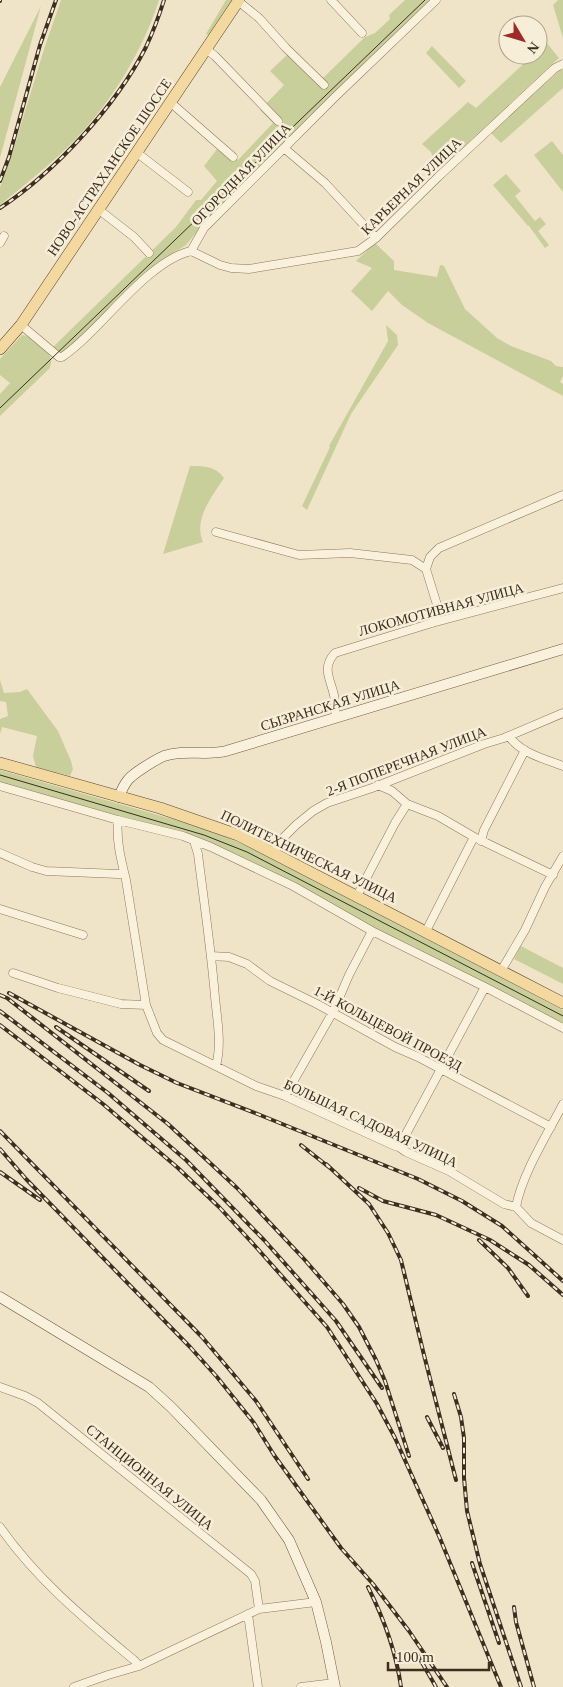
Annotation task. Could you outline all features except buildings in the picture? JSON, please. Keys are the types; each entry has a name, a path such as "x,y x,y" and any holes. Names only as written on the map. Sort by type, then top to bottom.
{"main road":[{"name":"НОВО-АСТРАХАНСКОЕ ШОССЕ","path":"0,349 21,325 238,1"},
{"name":"СЫЗРАНСКАЯ УЛИЦА","path":"119,797 124,784 130,777 164,756 214,754 226,751 563,649"},
{"name":"ПОЛИТЕХНИЧЕСКАЯ УЛИЦА","path":"0,763 210,824 238,835 563,1003"},
{"path":"0,1297 135,1377 161,1397 254,1493 271,1513 289,1540 316,1602 335,1685"}],"street":[{"path":"331,0 362,33"},
{"name":"ОГОРОДНАЯ УЛИЦА","path":"191,251 204,228 436,0"},
{"path":"238,1 260,18 286,48 324,85"},
{"path":"206,49 278,121"},
{"name":"КАРЬЕРНАЯ УЛИЦА","path":"191,251 220,265 249,269 350,254 358,251 376,238 555,68 563,64"},
{"path":"170,102 232,157"},
{"path":"284,148 325,183 376,238"},
{"path":"136,152 188,192"},
{"path":"98,209 134,237 149,253"},
{"path":"21,325 58,358 62,358 144,280 178,254 191,251"},
{"path":"432,624 438,608 426,569 430,557 439,548 563,495"},
{"path":"216,532 299,555 350,553 412,560 426,569"},
{"name":"ЛОКОМОТИВНАЯ УЛИЦА","path":"336,718 335,702 327,670 328,660 335,653 563,588"},
{"name":"2-Я ПОПЕРЕЧНАЯ УЛИЦА","path":"273,853 296,824 327,803 509,736 563,712"},
{"path":"509,736 513,742 525,750 563,766"},
{"path":"426,931 484,830 525,750"},
{"path":"378,785 392,791 407,804 438,816 478,839 553,875"},
{"path":"0,786 118,820 183,836 211,847 293,886 372,931 485,986 563,1028"},
{"path":"357,896 407,804"},
{"name":"БОЛЬШАЯ САДОВАЯ УЛИЦА","path":"118,820 117,831 146,1005 157,1033 163,1040 256,1086 285,1096 449,1171 504,1204 516,1207 531,1223 563,1240"},
{"path":"194,841 198,854 211,956 219,1041 216,1066"},
{"path":"0,853 46,871 124,873"},
{"path":"500,971 525,930 545,887 563,858"},
{"path":"0,909 83,935"},
{"path":"285,1096 332,1014 349,975 372,931"},
{"name":"1-Й КОЛЬЦЕВОЙ ПРОЕЗД","path":"211,956 229,957 247,964 270,981 551,1127"},
{"path":"13,973 58,988 112,1001 139,1006 146,1005"},
{"path":"400,1147 485,986"},
{"path":"516,1207 522,1186 563,1104"},
{"name":"СТАНЦИОННАЯ УЛИЦА","path":"0,1387 25,1396 38,1404 251,1574 255,1581 259,1609"},
{"path":"0,1527 25,1560 57,1593 136,1661 139,1666"},
{"path":"74,1687 139,1666 259,1609 316,1602"},
{"path":"248,1614 258,1687"},
{"path":"301,1687 335,1685"}],"green space":[{"path":"61,0 159,0 135,57 102,109 66,149 0,205 0,187"},
{"path":"226,0 232,0 208,35 206,34"},
{"path":"405,0 432,0 201,227 186,245 164,259 142,278 64,352 59,353 52,348 176,227 196,200 201,200 217,181 204,166 221,144 238,160 273,123 260,110 284,85 270,71 288,54 323,78 365,37 375,33 390,19 389,15"},
{"path":"558,0 563,0 563,38 553,5"},
{"path":"41,6 0,158 0,87"},
{"path":"548,44 559,58 437,171 431,152 422,144 468,102 476,108 522,65 548,65"},
{"path":"432,46 466,81 459,88 426,53"},
{"path":"561,69 563,71 563,88 501,143 491,133"},
{"path":"552,141 563,155 563,192 534,155"},
{"path":"506,174 521,191 515,196 535,221 540,217 546,224 538,231 549,245 545,248 530,225 528,226 493,185"},
{"path":"375,243 394,261 394,270 437,277 440,265 444,266 465,309 497,338 511,346 551,361 556,366 563,367 563,376 560,382 563,384 563,396 428,323 402,305 388,291 372,311 351,291 372,268 356,261"},
{"path":"386,325 397,335 398,345 351,414 307,510 302,506 329,446 388,341"},
{"path":"22,335 35,341 48,352 51,361 50,368 0,416 0,394 10,383 0,375 0,359"},
{"path":"190,466 209,468 217,471 224,478 205,508 202,517 200,525 203,542 163,554"},
{"path":"0,680 4,693 20,692 27,689 58,731 71,761 73,769 70,776 36,767 33,756 37,736 2,727 0,734 0,719 8,716 6,702 0,701"},
{"path":"0,770 207,829 249,847 563,1010 563,1026 313,895 183,833 0,783"},
{"path":"521,946 563,968 563,984 514,959"}],"tram line":[{"path":"0,408 425,0"},
{"path":"0,775 204,835 247,852 563,1016"}],"railway":[{"path":"0,181 9,157 40,45 56,0"},
{"path":"0,208 42,176 101,114 118,92 146,47 164,0"},
{"path":"9,993 140,1065 177,1083 418,1179 462,1201 502,1226 563,1281"},
{"path":"0,995 7,998 168,1124 237,1188 304,1259 343,1304 359,1327 385,1381 409,1456"},
{"path":"0,1011 108,1093 186,1160 264,1240 336,1321 382,1388"},
{"path":"0,1025 103,1104 178,1168 219,1207 327,1327 377,1404 395,1438 439,1536 501,1687"},
{"path":"56,1027 149,1091"},
{"path":"0,1131 202,1337 256,1401 308,1479"},
{"path":"301,1145 330,1168"},
{"path":"0,1149 26,1179 217,1377 254,1423 274,1455 341,1548 373,1584 409,1631 447,1687"},
{"path":"326,1164 369,1204 388,1233 401,1260 456,1480"},
{"path":"0,1172 40,1200"},
{"path":"359,1188 383,1201 436,1215 490,1240 529,1265 563,1295"},
{"path":"479,1240 508,1268 528,1296"},
{"path":"454,1394 461,1417 464,1438 464,1478 467,1511 480,1564 521,1687"},
{"path":"427,1417 443,1448"},
{"path":"472,1563 499,1643"},
{"path":"368,1587 389,1636 401,1687"},
{"path":"514,1607 516,1622 534,1687"},
{"path":"417,1654 436,1687"}]}
